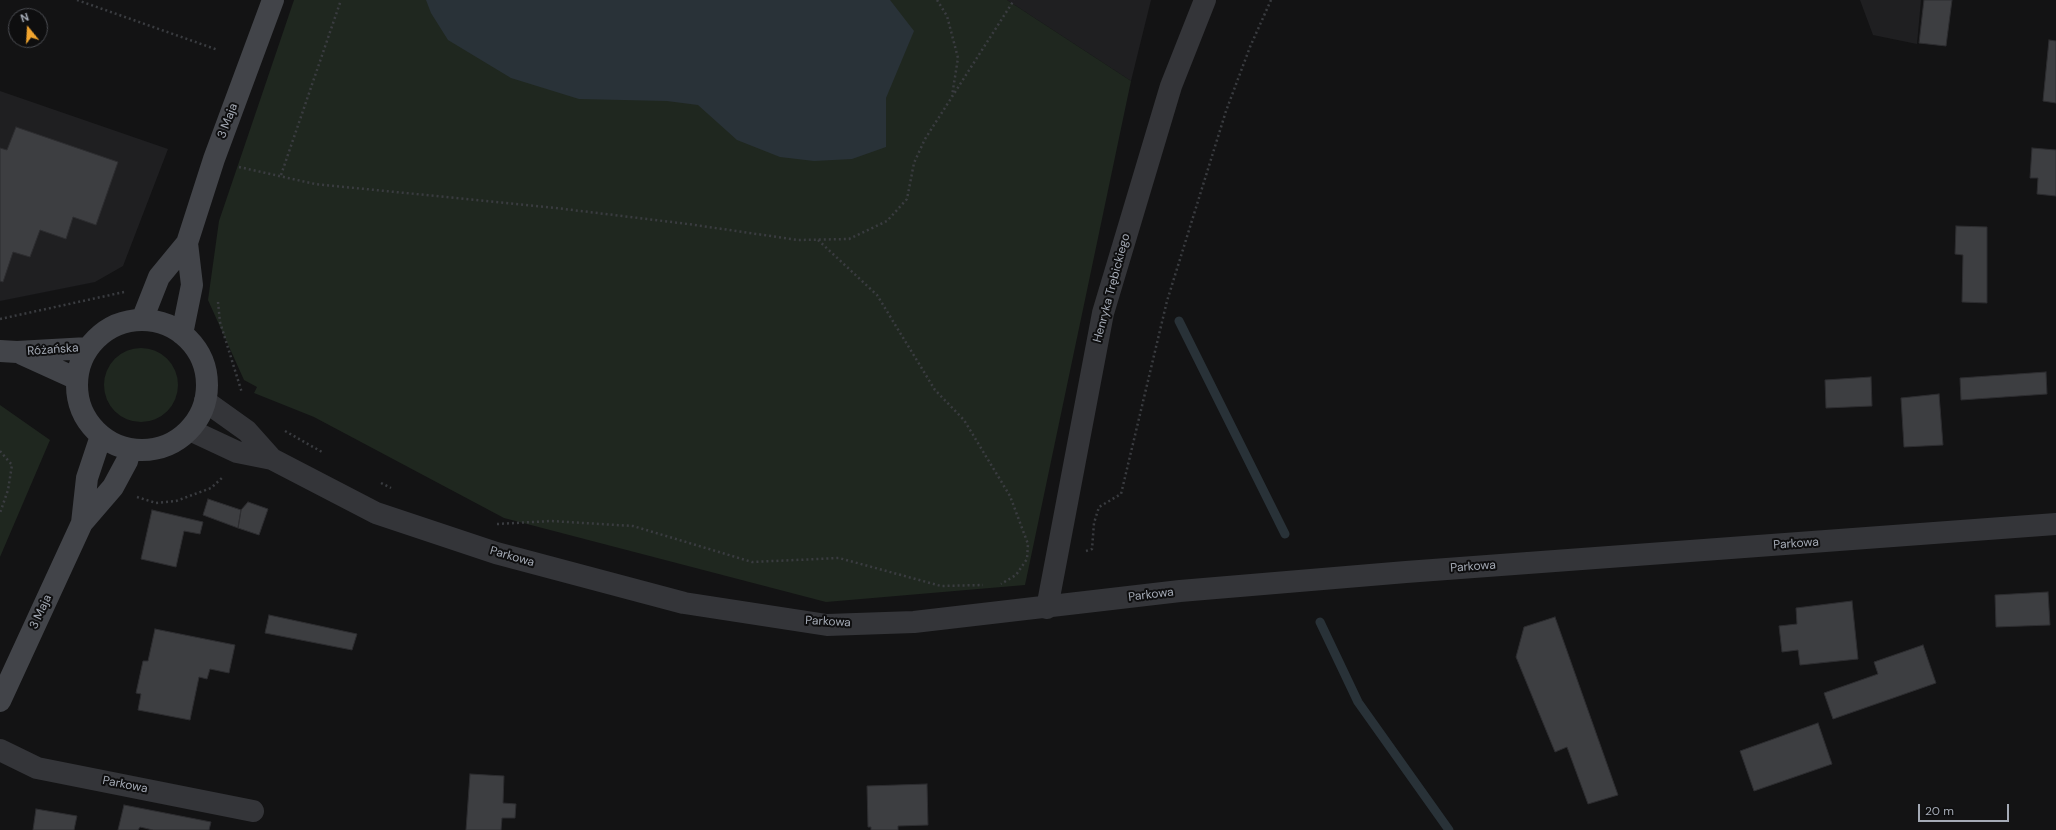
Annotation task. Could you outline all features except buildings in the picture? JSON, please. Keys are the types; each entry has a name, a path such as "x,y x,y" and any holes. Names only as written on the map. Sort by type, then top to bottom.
{"street":[{"name":"3 Maja","path":"142,320 160,276 187,243 214,159 273,0"},
{"name":"Henryka Trębickiego","path":"1047,608 1103,313 1171,86 1204,0"},
{"name":"3 Maja","path":"182,334 192,285 187,243"},
{"path":"142,320 163,323 182,334 195,347 204,364 207,382 205,401 199,417 190,430 172,443 152,450 130,450 114,445 101,436 89,424 81,411 77,395 77,378 80,362 88,348 103,333 121,323 142,320"},
{"name":"Różańska","path":"9,352 88,348"},
{"name":"Różańska","path":"9,352 77,378"},
{"name":"Parkowa","path":"205,401 247,431 272,459"},
{"name":"Parkowa","path":"190,430 237,452 272,459 376,513 496,553 684,603 827,625 914,622 1047,608 1180,591 1406,572 2056,524"},
{"name":"3 Maja","path":"82,523 87,478 101,436"},
{"name":"3 Maja","path":"0,701 82,523 113,487 130,450"},
{"name":"Parkowa","path":"0,750 37,768 252,811"}],"path":[{"path":"77,0 218,50"},
{"path":"281,175 341,0"},
{"path":"937,0 947,16 958,58 951,98"},
{"path":"214,159 244,168 281,175 315,184 556,208 688,224 798,240 849,239 887,221 906,199 914,163 925,139 1014,0"},
{"path":"1082,552 1092,549 1094,524 1099,507 1121,494 1167,301 1226,111 1250,47 1271,0"},
{"path":"818,240 877,295 935,390 964,420 1010,496 1028,544 1027,559 1016,575 1000,584"},
{"path":"0,318 125,292 128,287"},
{"path":"217,299 220,322 243,397"},
{"path":"283,430 323,452"},
{"path":"0,451 12,465 8,490 0,513"},
{"path":"134,495 156,503 176,501 211,488 223,478 226,472"},
{"path":"377,481 399,491"},
{"path":"491,524 551,520 633,526 752,562 839,558 941,586 985,585"}],"shaded area":[{"path":"294,0 1007,0 1131,81 1025,585 826,602 504,518 314,417 254,393 257,387 244,380 208,300 219,221"},
{"path":"426,0 890,0 914,31 886,98 886,147 852,159 814,161 780,157 737,140 698,105 667,101 579,99 511,78 448,40 431,13"},
{"path":"1007,0 1151,0 1131,81"},
{"path":"1860,0 1921,0 1917,44 1873,35"},
{"path":"0,91 168,149 123,266 95,282 0,301"},
{"path":"134,348 148,348 162,354 172,364 178,378 176,399 172,406 162,416 148,422 134,422 120,416 110,406 104,392 104,378 110,364 120,354"},
{"path":"0,405 50,440 0,557"}],"waterway":[{"path":"1179,321 1285,534"},
{"path":"1320,622 1358,702 1449,830"}]}
